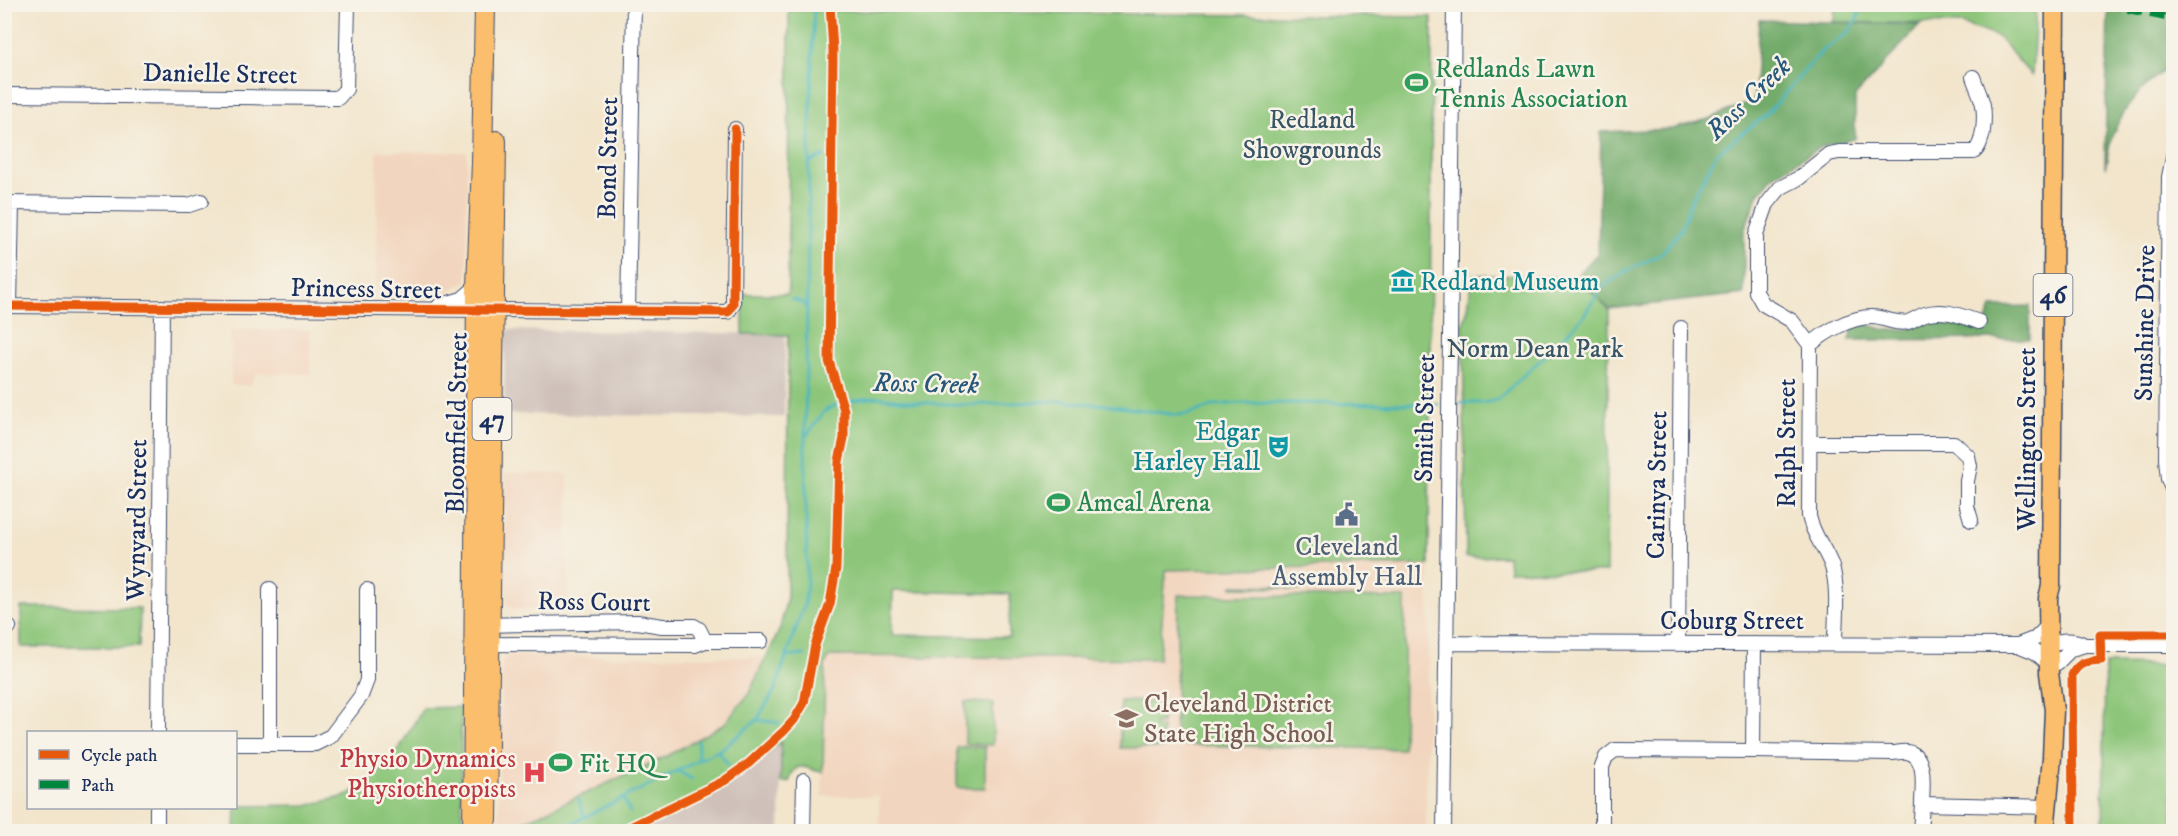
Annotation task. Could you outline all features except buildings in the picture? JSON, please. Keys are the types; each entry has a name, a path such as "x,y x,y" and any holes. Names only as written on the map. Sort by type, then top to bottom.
{"highway":[{"name":"Bloomfield Street","path":"486,310 477,286 492,5"},
{"name":"Bloomfield Street","path":"473,831 482,635 492,5"},
{"name":"Bloomfield Street","path":"482,635 487,831"}],"main road":[{"name":"Wellington Street","path":"2045,831 2054,710 2048,598 2051,586 2055,4"},
{"name":"Wellington Street","path":"2052,757 2057,831"}],"street":[{"name":"Danielle Street","path":"4,95 338,98 346,89 348,4"},
{"name":"Bond Street","path":"628,311 634,4"},
{"name":"Smith Street","path":"1444,831 1454,4"},
{"path":"1973,77 1983,106 1982,140 1979,148 1974,152 1829,154 1799,178 1780,188 1767,204 1756,235 1756,292 1763,304 1792,321 1810,345 1852,320 1873,317 1892,322 1908,322 1926,314 1950,312 1979,322"},
{"name":"Princess Street","path":"7,306 728,312 733,304 735,129"},
{"name":"Sunshine Drive","path":"2174,152 2169,177 2170,385 2166,469 2174,493"},
{"path":"7,306 8,203 189,205 201,201"},
{"path":"429,310 462,299 477,286"},
{"name":"Wynyard Street","path":"158,731 162,307"},
{"name":"Carinya Street","path":"1678,644 1681,328"},
{"name":"Ralph Street","path":"1810,345 1809,516 1812,532 1832,568 1835,643"},
{"path":"1810,443 1954,443 1962,447 1968,456 1970,466 1967,506 1971,520"},
{"path":"270,589 270,744"},
{"path":"237,744 315,744 331,735 361,696 367,681 367,590"},
{"path":"637,622 637,645"},
{"name":"Ross Court","path":"482,635 637,622 662,626 694,626 699,629 705,641"},
{"name":"Ross Court","path":"482,635 637,645 695,645 705,641 761,641"},
{"path":"2018,645 2036,638 2051,638 2077,641 2085,645"},
{"name":"Coburg Street","path":"1446,643 2018,645 2053,663"},
{"path":"1754,644 1754,751"},
{"path":"2053,663 2071,649 2085,645 2174,645"},
{"path":"1602,831 1602,766 1606,757 1615,750 1907,752 1915,755 1921,764 1920,831"},
{"path":"802,831 804,780"},
{"path":"1922,804 2047,807"},
{"path":"157,809 157,831"}],"shaded area":[{"path":"377,151 467,152 467,281 449,291 376,290"},
{"path":"231,330 310,330 310,374 257,373 250,385 231,385"},
{"path":"505,330 785,334 784,417 504,414"},
{"path":"505,473 568,474 568,609 514,609 506,603"},
{"name":"Cleveland District State High School","path":"1429,565 1426,831 879,831 879,796 822,796 825,665 830,656 1159,659 1165,570"},
{"path":"508,656 766,657 748,695 724,724 667,756 498,832 502,662"},
{"path":"781,741 780,831 630,832 730,780"}],"green space":[{"path":"1835,5 2036,5 2032,76 1998,37 1962,24 1834,22"},
{"path":"2108,5 2173,5 2174,65 2146,85 2125,112 2112,135 2105,168"},
{"name":"Redland Showgrounds","path":"789,10 1432,17 1429,565 1166,570 1159,659 830,656 825,665 823,772 798,767 792,773 789,782 781,782 781,742 730,780 630,831 503,831 667,756 724,724 748,695 780,629 787,597 788,335 743,334 743,294 788,294","holes":["893,591 1010,594 1009,637 892,635"]},
{"path":"1759,20 1920,25 1855,96 1855,139 1821,147 1773,176 1758,195 1744,231 1744,294 1609,309 1576,277 1598,253 1601,132 1672,129 1709,119 1754,100"},
{"name":"Norm Dean Park","path":"1472,275 1576,277 1609,309 1606,572 1509,571 1508,556 1466,557 1463,325 1468,308"},
{"path":"2030,306 2030,339 1849,340 1854,326 1869,325 1886,330 1910,329 1931,319 1948,319 1970,326 1985,326 1992,307"},
{"path":"1287,584 1301,584 1301,590 1232,587 1232,585 1287,586"},
{"path":"1178,595 1405,598 1403,749 1175,745"},
{"path":"21,607 140,608 139,647 21,647"},
{"path":"2105,664 2173,665 2173,831 2103,831"},
{"path":"1120,701 1162,702 1162,723 1155,723 1155,727 1162,727 1162,748 1120,748 1120,726 1127,726 1127,723 1120,722"},
{"path":"965,702 993,703 993,745 965,744"},
{"path":"461,707 462,831 235,831 237,806 308,805 347,796 379,772 399,749 423,708"},
{"path":"957,747 985,747 985,788 957,788"}],"waterway":[{"name":"Ross Creek","path":"555,832 723,748 757,720 775,690 804,605 807,582 805,437 814,4"},
{"name":"Ross Creek","path":"1461,403 1483,403 1497,400 1582,318 1602,287 1626,271 1661,254 1681,230 1692,199 1717,153 1766,115 1823,50 1849,32 1859,15 1857,4"},
{"path":"809,162 824,156"},
{"path":"791,299 807,307"},
{"name":"Ross Creek","path":"807,435 823,413 831,407 877,397 965,405 1059,401 1177,415 1189,414 1216,405 1243,403 1438,404"},
{"path":"786,657 805,655"},
{"path":"757,720 779,723"},
{"path":"698,741 698,760"},
{"path":"718,752 728,764"},
{"path":"678,771 692,779"},
{"path":"623,798 630,812"},
{"path":"579,800 584,816"}],"marked path":[{"path":"2105,4 2174,19"}],"cycle path":[{"path":"620,832 724,781 748,764 784,731 804,703 815,645 830,604 836,568 839,461 844,438 844,410 829,361 833,50 830,4"},
{"path":"4,306 728,312 733,304 735,129"},
{"path":"2073,832 2072,675 2074,671 2080,665 2101,660 2100,634 2174,634"}],"place":[{"name":"Redlands Lawn Tennis Association","path":"1417,83"},
{"name":"Redland Museum","path":"1402,281"},
{"name":"Edgar Harley Hall","path":"1278,446"},
{"name":"Amcal Arena","path":"1059,502"},
{"name":"Cleveland Assembly Hall","path":"1347,515"},
{"name":"Cleveland District State High School","path":"1126,718"},
{"name":"Fit HQ","path":"561,763"},
{"name":"Physio Dynamics Physiotheropists","path":"534,773"}]}
